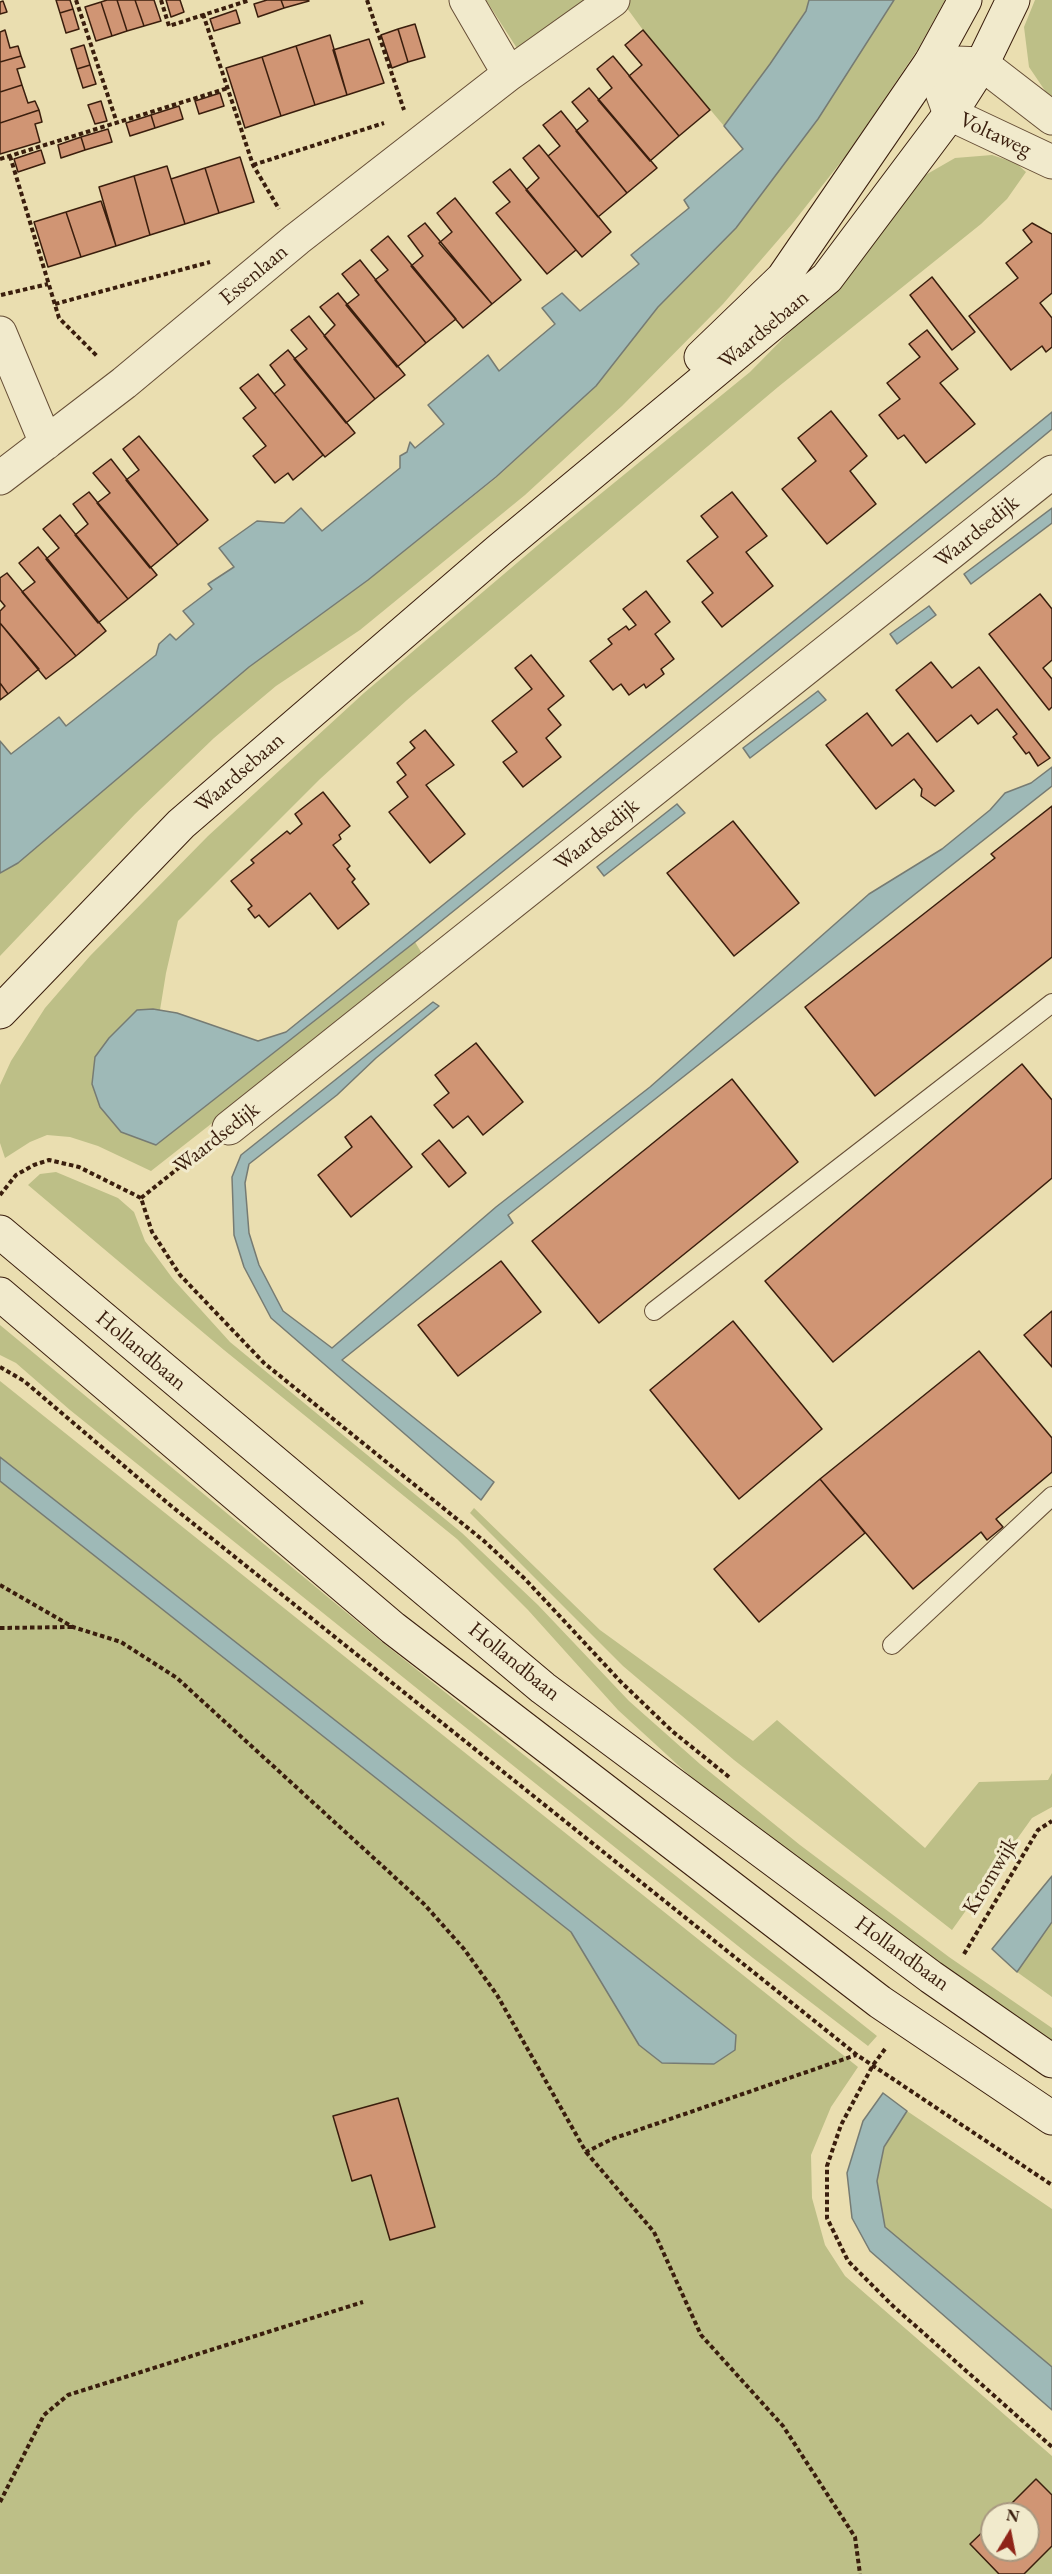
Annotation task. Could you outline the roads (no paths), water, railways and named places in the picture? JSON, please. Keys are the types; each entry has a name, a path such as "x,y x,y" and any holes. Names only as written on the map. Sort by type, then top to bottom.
{"main road":[{"path":"465,0 509,74"},
{"name":"Essenlaan","path":"0,478 124,383 297,238 509,74 614,0"},
{"name":"Waardsebaan","path":"498,551 783,278 931,62 965,0"},
{"name":"Waardsebaan","path":"0,1012 181,824 498,551 828,278 950,114 982,64 1013,0"},
{"path":"931,62 982,64"},
{"name":"Voltaweg","path":"931,62 950,114 1052,162"},
{"name":"Voltaweg","path":"982,64 1052,118"},
{"path":"0,333 46,443"},
{"name":"Waardsedijk","path":"229,1128 1052,472"},
{"name":"Hollandbaan","path":"1,1229 543,1688 931,1977 1052,2061"},
{"name":"Hollandbaan","path":"0,1294 393,1628 907,2020 1052,2118"}],"lane":[{"path":"654,1311 1052,1003"},
{"path":"892,1645 1052,1496"}],"water":[{"path":"809,0 894,0 818,119 736,228 658,307 596,386 496,477 368,580 249,667 18,863 0,873 0,741 11,754 59,717 66,726 156,655 159,644 170,634 176,640 194,624 183,611 212,589 208,584 234,567 219,548 257,521 284,523 301,508 322,531 400,468 400,456 407,452 410,442 415,448 444,424 428,405 488,355 499,371 555,324 542,308 562,293 580,311 639,264 631,255 689,208 684,200 743,149 724,126 806,11"},
{"path":"1052,412 1052,429 1005,468 415,942 156,1145 121,1132 100,1107 92,1084 95,1057 109,1038 137,1010 153,1009 177,1013 258,1041 286,1032"},
{"path":"1052,508 1052,523 971,584 964,574"},
{"path":"929,606 936,615 897,644 890,634"},
{"path":"818,691 826,700 750,758 743,748"},
{"path":"1052,767 1052,786 508,1215 513,1223 342,1360 494,1482 481,1500 271,1318 244,1267 234,1235 232,1177 241,1155 433,1002 439,1006 376,1058 337,1095 249,1164 245,1183 249,1233 259,1265 283,1311 332,1348 496,1207 650,1087 869,894 942,849 990,810 1005,793 1031,783"},
{"path":"677,804 685,813 604,876 597,867"},
{"path":"0,1457 736,2035 735,2050 714,2064 662,2063 639,2045 571,1932 0,1481"},
{"path":"1052,1876 1052,1922 1017,1972 992,1949"},
{"path":"883,2093 907,2111 884,2147 877,2181 885,2227 1052,2367 1052,2410 870,2251 852,2218 847,2173 863,2121"}]}
